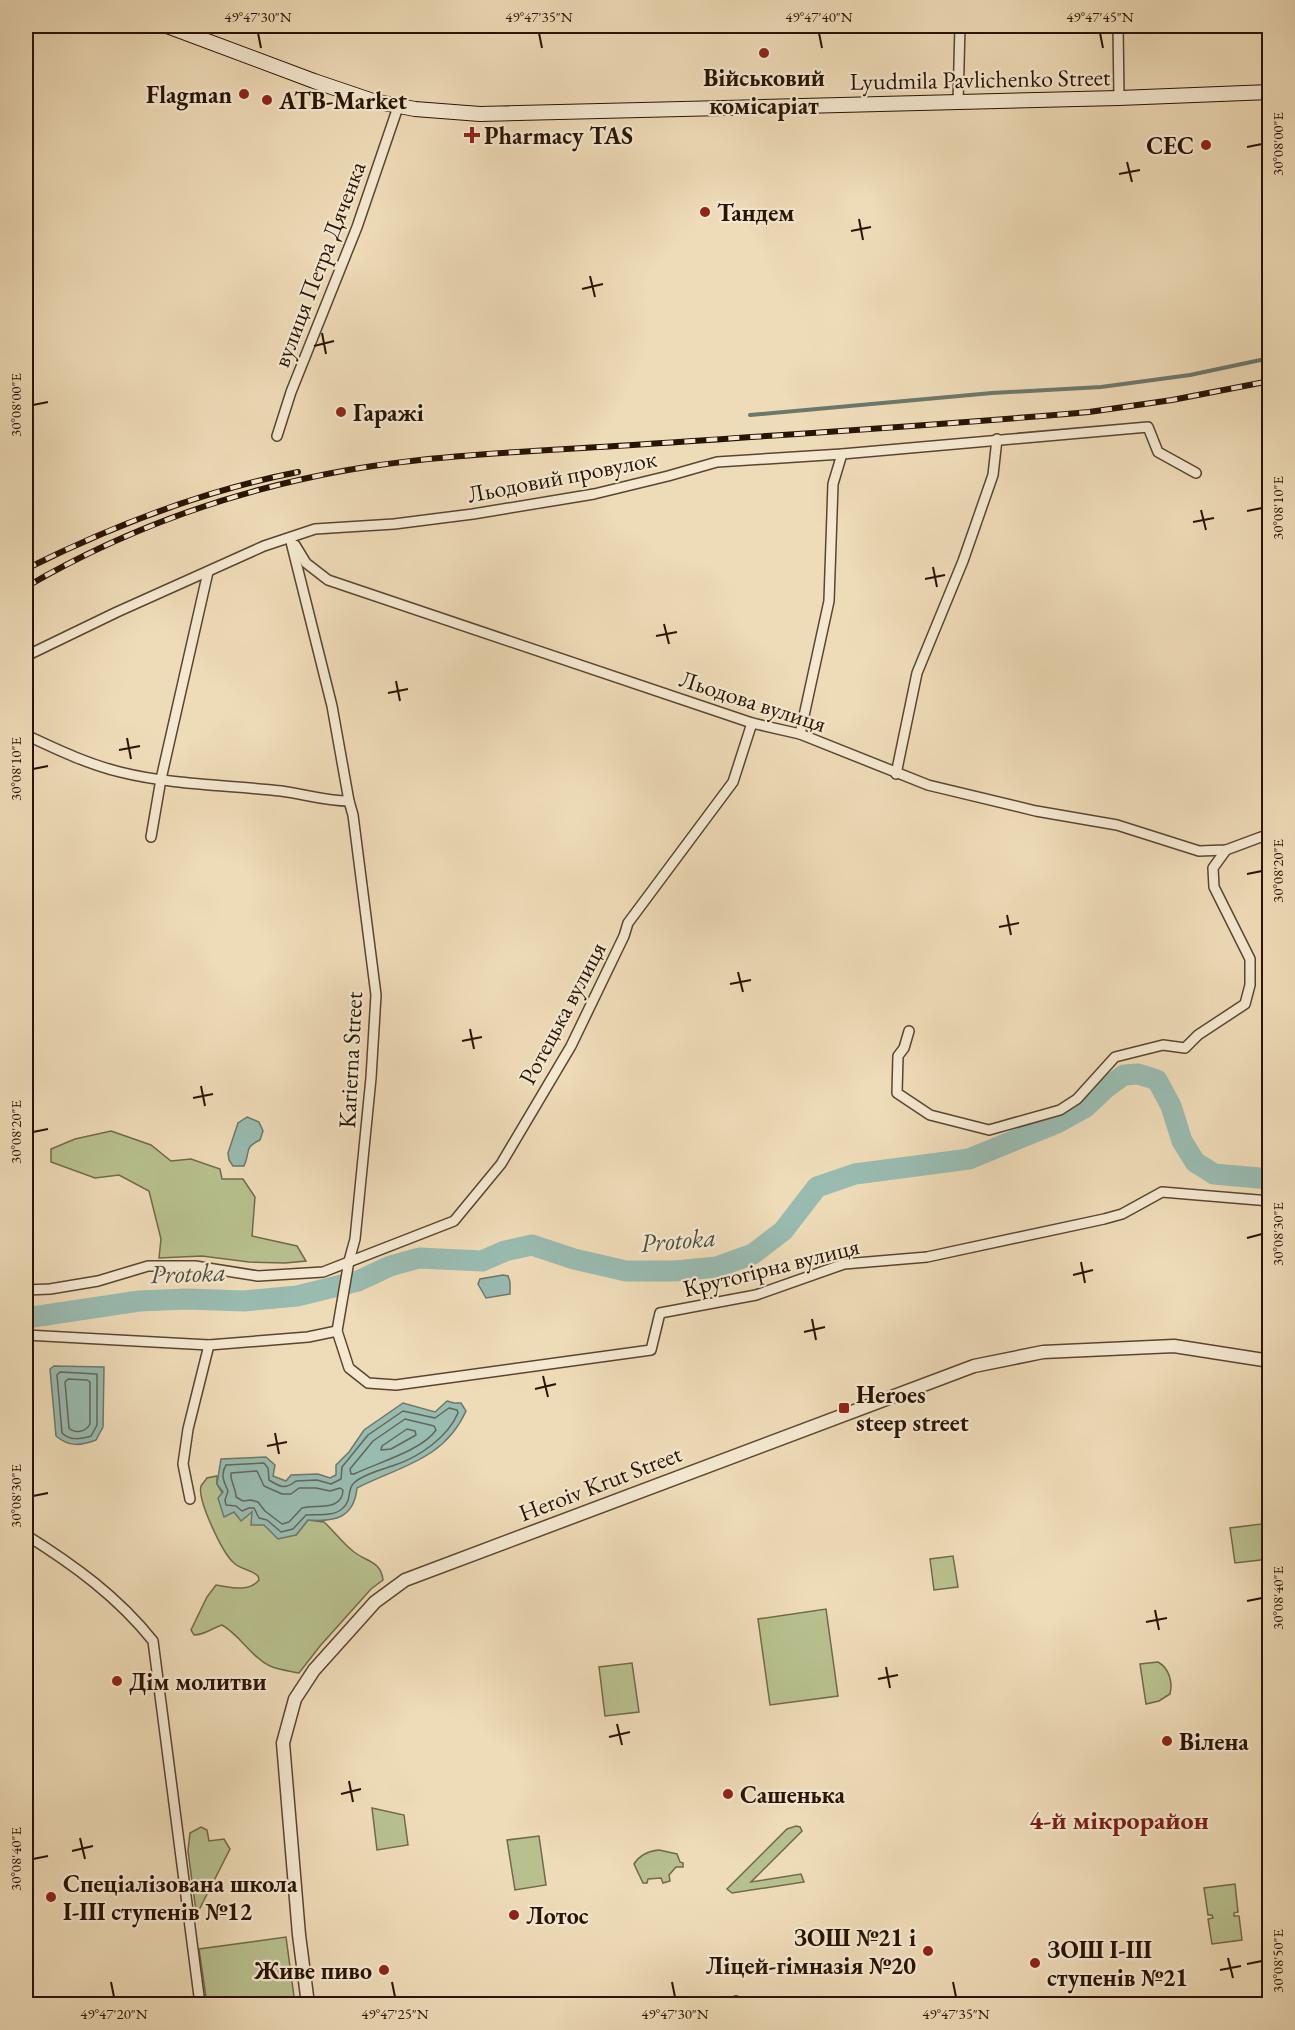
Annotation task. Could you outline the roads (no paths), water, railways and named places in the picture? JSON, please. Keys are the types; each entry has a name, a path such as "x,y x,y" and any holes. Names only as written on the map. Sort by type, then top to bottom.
{"main road":[{"name":"Lyudmila Pavlichenko Street","path":"166,26 373,101 398,106 480,114 1119,98 1269,92"}],"street":[{"path":"958,102 960,26"},
{"path":"1119,26 1119,98"},
{"name":"вулиця Петра Дяченка","path":"277,436 291,392 357,226 398,106"},
{"name":"Льодовий провулок","path":"290,538 315,529 394,524 473,514 594,494 717,462 842,454 1148,427 1158,452 1196,473"},
{"path":"896,774 917,674 963,561 993,475 997,439"},
{"path":"800,734 829,602 833,484 842,454"},
{"path":"26,656 264,546 290,538"},
{"name":"Льодова вулиця","path":"290,538 306,563 328,580 752,723 800,734 928,785 1036,811 1117,825 1199,851 1226,850 1260,837 1269,836"},
{"name":"Karierna Street","path":"290,538 332,706 353,815 376,996 355,1239 337,1331"},
{"path":"151,837 161,779 208,572"},
{"name":"Ротецька вулиця","path":"349,1262 454,1221 501,1164 570,1046 628,924 733,782 752,723"},
{"path":"26,735 118,772 161,779 282,791 328,801 349,801"},
{"path":"909,1031 898,1056 897,1093 930,1115 989,1130 1060,1110 1077,1099 1115,1057 1163,1045 1185,1047 1198,1035 1245,1004 1250,985 1250,959 1214,887 1213,868 1226,850"},
{"name":"Крутогірна вулиця","path":"337,1331 349,1368 368,1383 396,1385 569,1363 651,1350 660,1313 756,1295 844,1264 927,1257 1104,1219 1122,1214 1162,1192 1269,1201"},
{"path":"26,1290 50,1289 98,1281 148,1266 195,1266 258,1276 322,1272 349,1262"},
{"path":"26,1335 209,1345 309,1337 337,1331"},
{"path":"190,1498 183,1464 188,1429 209,1345"},
{"name":"Heroiv Krut Street","path":"308,2004 299,1935 283,1743 295,1699 314,1670 375,1602 405,1580 974,1366 1043,1352 1174,1346 1269,1361"},
{"path":"26,1535 99,1585 136,1620 153,1641 200,2004"}],"water":[{"path":"247,1117 259,1122 263,1131 260,1140 249,1148 244,1166 233,1166 228,1153 238,1123"},
{"path":"508,1276 510,1294 486,1298 478,1284 480,1279"},
{"path":"54,1366 104,1367 103,1427 96,1440 75,1444 65,1442 56,1436 50,1369"},
{"path":"447,1401 461,1403 466,1411 446,1441 419,1460 357,1488 352,1506 342,1516 327,1520 308,1520 296,1535 278,1539 264,1525 251,1525 252,1512 241,1521 234,1512 224,1517 218,1498 223,1492 217,1484 221,1459 266,1457 275,1465 273,1476 286,1481 291,1475 318,1474 330,1478 336,1475 336,1465 349,1452 364,1430 403,1403 435,1412"}],"waterway":[{"path":"750,415 992,393 1101,387 1190,375 1270,358"},
{"name":"Protoka","path":"26,1318 139,1301 187,1299 244,1301 297,1296 358,1281 390,1266 419,1258 482,1261 505,1251 532,1245 574,1259 626,1271 675,1271 717,1267 753,1254 783,1231 817,1187 855,1174 969,1159 1057,1123 1086,1107 1124,1075 1138,1074 1157,1080 1171,1106 1182,1141 1195,1162 1214,1174 1270,1179"}],"railway":[{"path":"26,587 102,547 182,514 264,489 348,470 459,456 1089,412 1172,400 1270,381"},
{"path":"26,569 91,538 158,511 227,489 298,472"}],"place":[{"name":"Військовий комісаріат","path":"764,53"},
{"name":"Flagman","path":"244,94"},
{"name":"ATB-Market","path":"267,100"},
{"name":"Pharmacy TAS","path":"472,135"},
{"name":"СЕС","path":"1206,145"},
{"name":"Тандем","path":"705,212"},
{"name":"Гаражі","path":"341,412"},
{"name":"Heroes steep street","path":"844,1408"},
{"name":"Дім молитви","path":"117,1681"},
{"name":"Вілена","path":"1167,1741"},
{"name":"Сашенька","path":"728,1794"},
{"name":"Спеціалізована школа І-ІІІ ступенів №12","path":"51,1897"},
{"name":"Лотос","path":"514,1915"},
{"name":"ЗОШ №21 і Ліцей-гімназія №20","path":"928,1951"},
{"name":"ЗОШ І-ІІІ ступенів №21","path":"1035,1963"},
{"name":"Живе пиво","path":"384,1970"}],"district":[{"name":"4-й мікрорайон","path":"1119,1820"}]}
